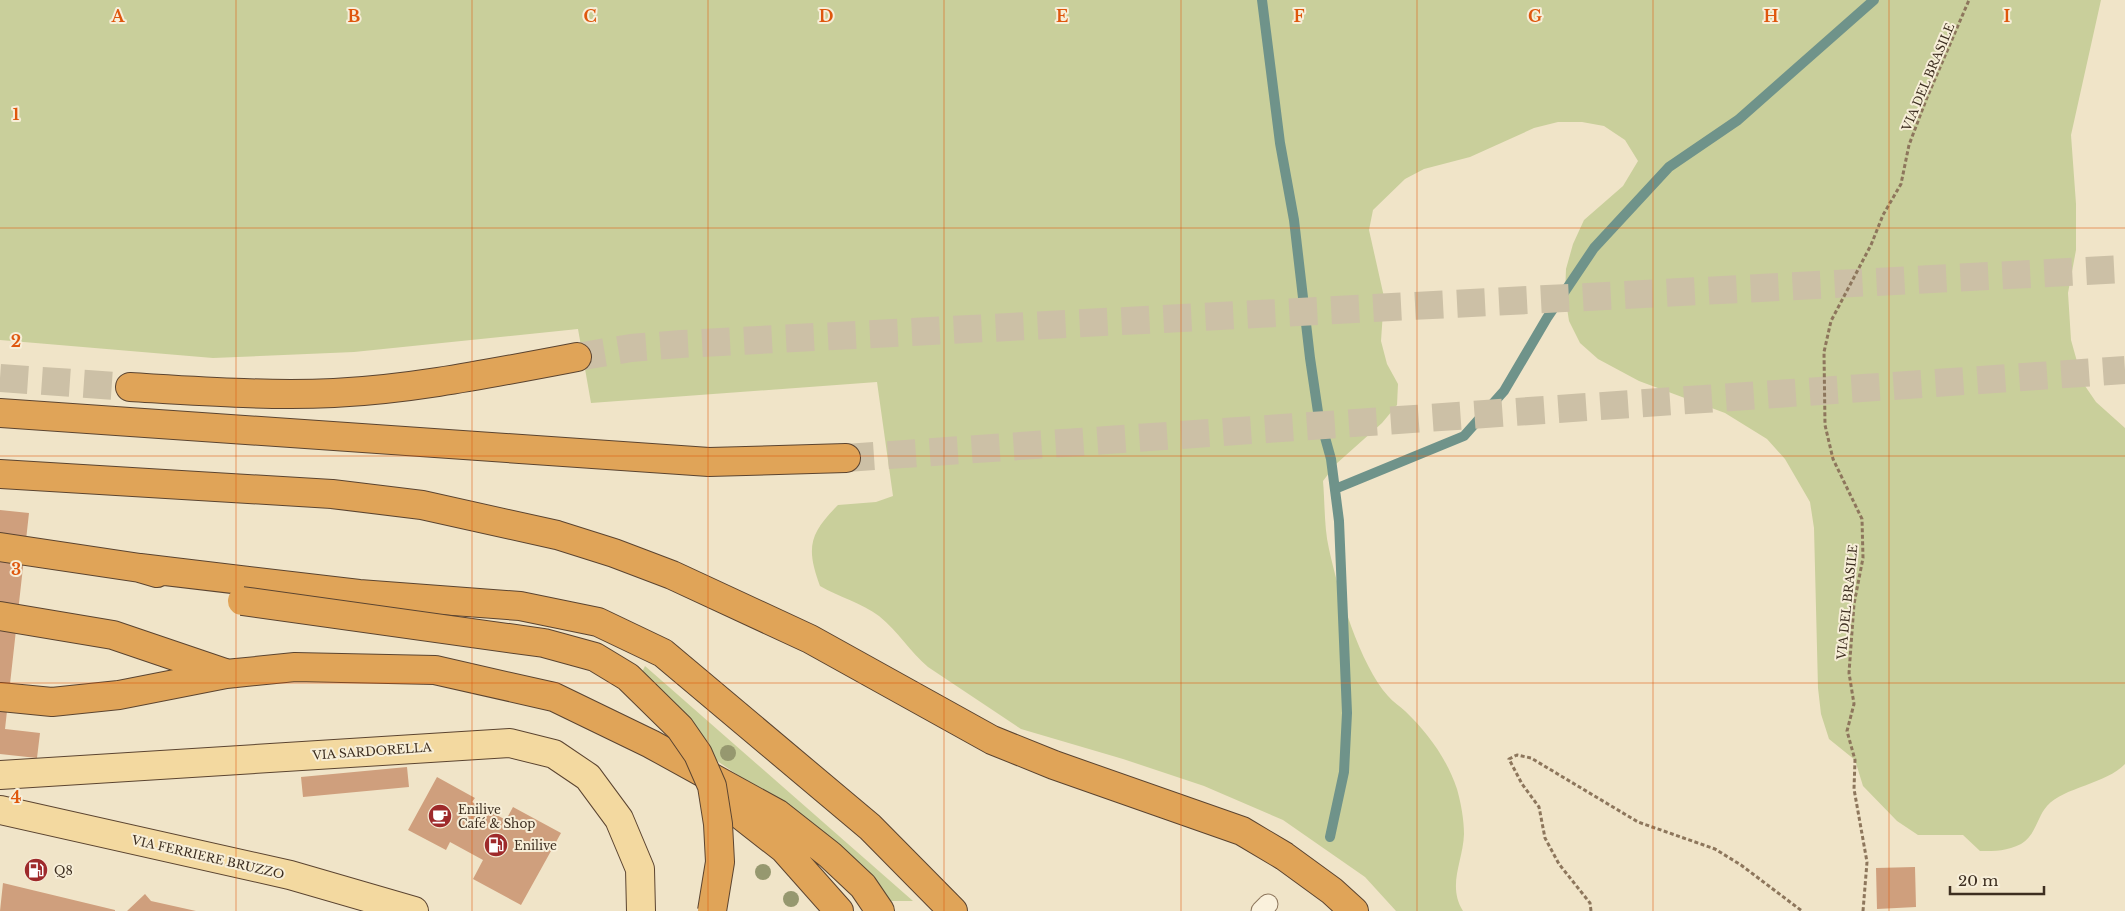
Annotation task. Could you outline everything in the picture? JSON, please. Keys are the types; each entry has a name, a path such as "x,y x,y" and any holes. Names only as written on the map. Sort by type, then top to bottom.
{"highway":[{"path":"130,387 289,394 345,392 393,388 577,357"},
{"path":"0,413 709,462 846,458"},
{"path":"0,474 332,494 368,498 422,505 493,520 614,553 672,575 810,639 992,740 1054,766 1242,831 1284,856 1332,891 1354,911"},
{"path":"0,548 140,568 359,594 520,606 598,622 670,659 870,827 953,911"},
{"path":"140,568 242,601 551,645 595,657 628,677 680,728 698,754 712,786 718,824 720,862 712,911"},
{"path":"0,616 113,635 226,674"},
{"path":"0,697 52,702 100,697 226,674 295,667 435,670 554,696 651,744 778,814 830,855 863,886 880,911"},
{"path":"651,744 784,849 839,911"}],"main road":[{"name":"VIA SARDORELLA","path":"0,775 240,762 510,743 554,754 588,777 619,819 640,869 642,911"},
{"name":"VIA FERRIERE BRUZZO","path":"0,810 290,875 414,911"}],"path":[{"name":"VIA DEL BRASILE","path":"1863,911 1867,862 1854,790 1855,760 1848,731 1854,704 1849,673 1854,604 1863,558 1862,519 1833,459 1825,425 1824,352 1831,321 1901,184 1909,146 1926,100 1970,0"},
{"path":"1591,911 1590,903 1559,864 1545,838 1539,807 1522,784 1509,759 1517,755 1532,758 1638,822 1715,848 1802,911"}],"green space":[{"path":"0,0 2101,0 2071,135 2076,204 2076,250 2068,293 2071,340 2083,383 2096,402 2125,428 2125,764 2117,771 2054,800 2044,810 2026,840 2011,848 1996,851 1980,851 1963,835 1918,835 1897,821 1863,786 1855,760 1829,739 1821,714 1818,688 1814,528 1810,502 1785,459 1767,439 1725,413 1639,381 1598,359 1580,343 1569,321 1565,295 1566,269 1573,244 1584,220 1623,186 1638,161 1625,140 1604,126 1582,122 1558,122 1534,128 1470,157 1424,169 1405,179 1373,210 1369,230 1384,297 1381,341 1387,364 1398,384 1397,405 1382,423 1336,464 1323,481 1327,541 1344,606 1368,666 1388,696 1421,728 1436,747 1448,767 1457,789 1464,829 1456,883 1458,901 1463,911 1396,911 1365,877 1283,820 1204,786 1123,759 1021,729 928,667 879,616 865,607 820,586 813,561 813,542 816,533 828,515 838,505 876,502 893,496 877,382 591,403 578,329 354,352 213,358 0,340"},
{"path":"645,666 913,901 889,901 806,822 710,756 641,674"}],"building":[{"path":"0,510 29,513 5,729 40,733 37,758 0,754"},
{"path":"407,767 409,787 303,797 301,777"},
{"path":"437,777 475,798 472,802 506,820 513,807 561,833 521,905 473,879 483,860 450,842 446,850 408,830"},
{"path":"1915,867 1916,907 1877,909 1876,868"},
{"path":"3,883 115,910 115,911 0,911"},
{"path":"145,894 151,901 196,911 127,911"}],"waterway":[{"path":"1262,0 1280,143 1294,220 1310,358 1318,412 1331,459 1339,521 1347,713 1344,772 1330,837"},
{"path":"1335,489 1464,436 1504,391 1547,318 1594,248 1669,167 1738,120 1874,0"}],"tunnel":[{"path":"577,357 631,348 681,344 2125,269"},
{"path":"846,458 2125,370"},
{"path":"0,378 130,387"}],"place":[{"name":"Enilive Café & Shop","path":"440,816"},
{"name":"Enilive","path":"496,845"},
{"name":"Q8","path":"36,870"}]}
